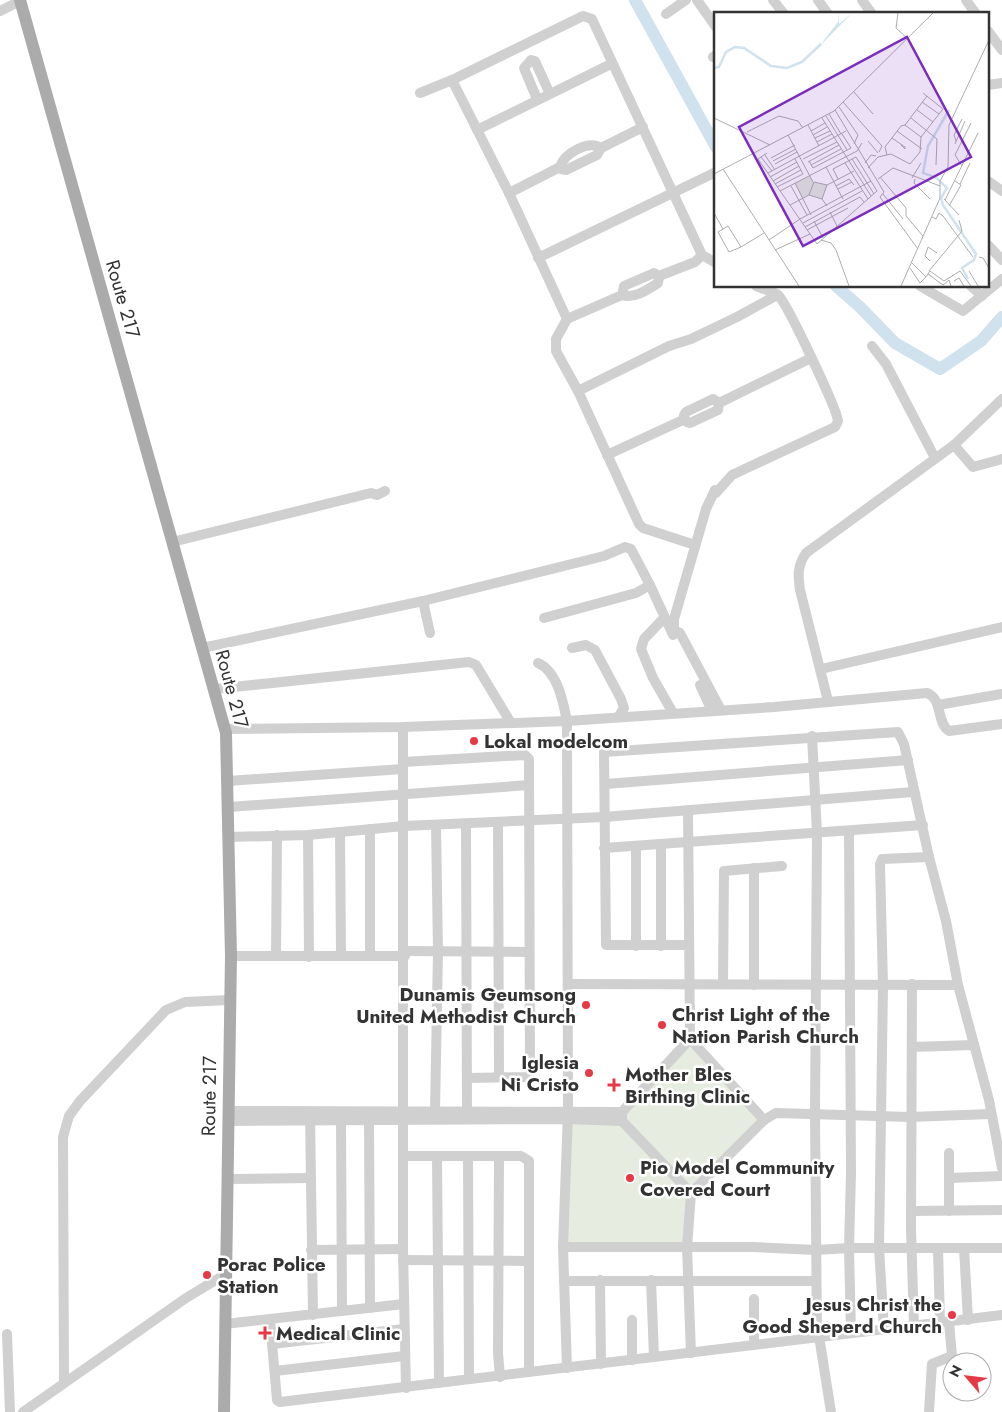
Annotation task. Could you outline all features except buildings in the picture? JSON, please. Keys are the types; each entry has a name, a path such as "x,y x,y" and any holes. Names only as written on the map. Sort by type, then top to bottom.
{"main road":[{"name":"Route 217","path":"20,1 225,729 230,837 230,956 224,1412"}],"street":[{"path":"666,14 686,0"},
{"path":"697,0 714,24"},
{"path":"774,0 780,12"},
{"path":"818,0 827,12"},
{"path":"862,0 871,12"},
{"path":"966,0 975,12"},
{"path":"0,11 20,1"},
{"path":"420,92 452,80 583,16 592,19 611,64 643,127 702,255 714,262"},
{"path":"990,34 1002,50"},
{"path":"537,99 524,68 524,65 531,60 535,61 549,92"},
{"path":"477,130 549,92 611,64"},
{"path":"452,80 508,192 567,319"},
{"path":"508,192 560,167 565,157 588,144 596,145 600,148 643,127"},
{"path":"538,258 714,173"},
{"path":"990,182 1002,191"},
{"path":"990,247 1002,260"},
{"path":"695,545 642,528 578,391 556,350 556,339 567,319 622,295 630,297 648,289 658,283 659,276 695,262 702,255"},
{"path":"716,711 680,633 682,628 677,610 709,503 715,490 716,493 728,479 835,427 838,415 792,318 778,295 761,288"},
{"path":"923,288 960,311 967,310 989,288"},
{"path":"972,288 982,296"},
{"path":"578,391 669,346 691,339 737,317 778,295"},
{"path":"872,346 886,364 935,458"},
{"path":"607,454 684,419 690,423 718,410 720,408 719,403 810,358"},
{"path":"828,701 800,590 797,574 800,562 806,553 954,445 1002,400"},
{"path":"954,445 973,467 1002,459"},
{"path":"172,542 361,495 371,493 377,495 385,491"},
{"path":"202,648 423,601 604,556 625,547 631,549 650,585 664,618 680,643 716,711"},
{"path":"544,618 636,593 650,585"},
{"path":"423,601 430,633"},
{"path":"664,618 644,639 641,649 653,678 674,713"},
{"path":"821,669 1002,627"},
{"path":"572,648 586,645 595,650 621,699 624,708 619,716"},
{"path":"215,689 469,662 476,665 511,723"},
{"path":"538,663 550,670 561,697 567,721 568,984 563,1247 567,1368"},
{"path":"225,729 404,727 567,721 619,716 716,711 927,693 932,695 938,705 944,726 949,731 1002,724"},
{"path":"938,705 1002,694"},
{"path":"404,727 403,1260 406,1388"},
{"path":"689,945 636,946 608,945 606,943 604,848 606,784 604,752 812,736 898,732 904,744 908,760 929,857 946,920 958,985 989,1100 990,1114 1002,1168"},
{"path":"812,736 817,800 815,1280 818,1336 831,1412"},
{"path":"228,781 525,755 529,759 530,1076 468,1078"},
{"path":"606,784 908,760"},
{"path":"229,807 529,785"},
{"path":"230,837 308,835 404,826 604,817 914,792"},
{"path":"688,810 690,842 688,984 690,1039 764,1120"},
{"path":"498,822 499,1077"},
{"path":"466,824 468,951 467,1112"},
{"path":"604,848 636,848 690,842 849,832 923,825"},
{"path":"435,1111 438,952 436,826"},
{"path":"370,829 370,956"},
{"path":"340,832 341,956"},
{"path":"849,832 849,1248 851,1333"},
{"path":"308,835 309,957"},
{"path":"276,836 276,956"},
{"path":"660,845 661,946"},
{"path":"636,848 636,946"},
{"path":"884,1329 879,1248 883,985 880,864 882,860 929,857"},
{"path":"723,984 724,871 782,866"},
{"path":"754,868 754,985"},
{"path":"230,956 309,957 468,951 529,952"},
{"path":"568,984 958,985"},
{"path":"912,984 910,1116 911,1248 914,1327"},
{"path":"64,1383 62,1184 63,1137 69,1116 80,1101 166,1010 184,1002 229,1000"},
{"path":"622,1116 690,1039"},
{"path":"912,1047 974,1045"},
{"path":"310,1115 369,1120 435,1111 622,1116 691,1193"},
{"path":"691,1352 687,1248 691,1193 764,1120 776,1113 910,1116 990,1114"},
{"path":"310,1115 313,1315"},
{"path":"228,1116 403,1115 515,1121 567,1115"},
{"path":"341,1119 342,1311"},
{"path":"369,1120 370,1308"},
{"path":"949,1153 949,1211"},
{"path":"404,1156 522,1156 530,1162 528,1261 529,1372"},
{"path":"436,1156 439,1384"},
{"path":"468,1156 469,1379"},
{"path":"499,1156 498,1360 500,1377"},
{"path":"949,1178 1002,1176"},
{"path":"227,1179 310,1178"},
{"path":"911,1211 1002,1210"},
{"path":"563,1247 752,1247 816,1250 849,1248 1002,1248"},
{"path":"929,1412 932,1364 952,1356 945,1322 938,1248"},
{"path":"964,1248 968,1320"},
{"path":"312,1250 403,1249"},
{"path":"403,1260 528,1261"},
{"path":"24,1412 186,1298 226,1274"},
{"path":"600,1280 601,1364"},
{"path":"651,1280 654,1357"},
{"path":"564,1281 815,1280"},
{"path":"754,1299 754,1344"},
{"path":"225,1324 404,1304"},
{"path":"270,1320 277,1400 280,1402 1002,1315"},
{"path":"632,1320 632,1360"},
{"path":"272,1344 404,1329"},
{"path":"7,1334 10,1412"},
{"path":"274,1372 404,1356"}],"shaded area":[{"path":"690,1039 764,1120 691,1193 687,1248 563,1247 567,1119 622,1112"}],"waterway":[{"path":"635,0 714,143"},
{"path":"838,288 895,343 940,369 981,341 1002,317"}],"place":[{"name":"Lokal modelcom","path":"474,741"},
{"name":"Dunamis Geumsong United Methodist Church","path":"586,1005"},
{"name":"Christ Light of the Nation Parish Church","path":"662,1025"},
{"name":"Iglesia Ni Cristo","path":"589,1073"},
{"name":"Mother Bles Birthing Clinic","path":"614,1085"},
{"name":"Pio Model Community Covered Court","path":"630,1178"},
{"name":"Porac Police Station","path":"207,1275"},
{"name":"Jesus Christ the Good Sheperd Church","path":"952,1315"},
{"name":"Medical Clinic","path":"265,1333"}]}
